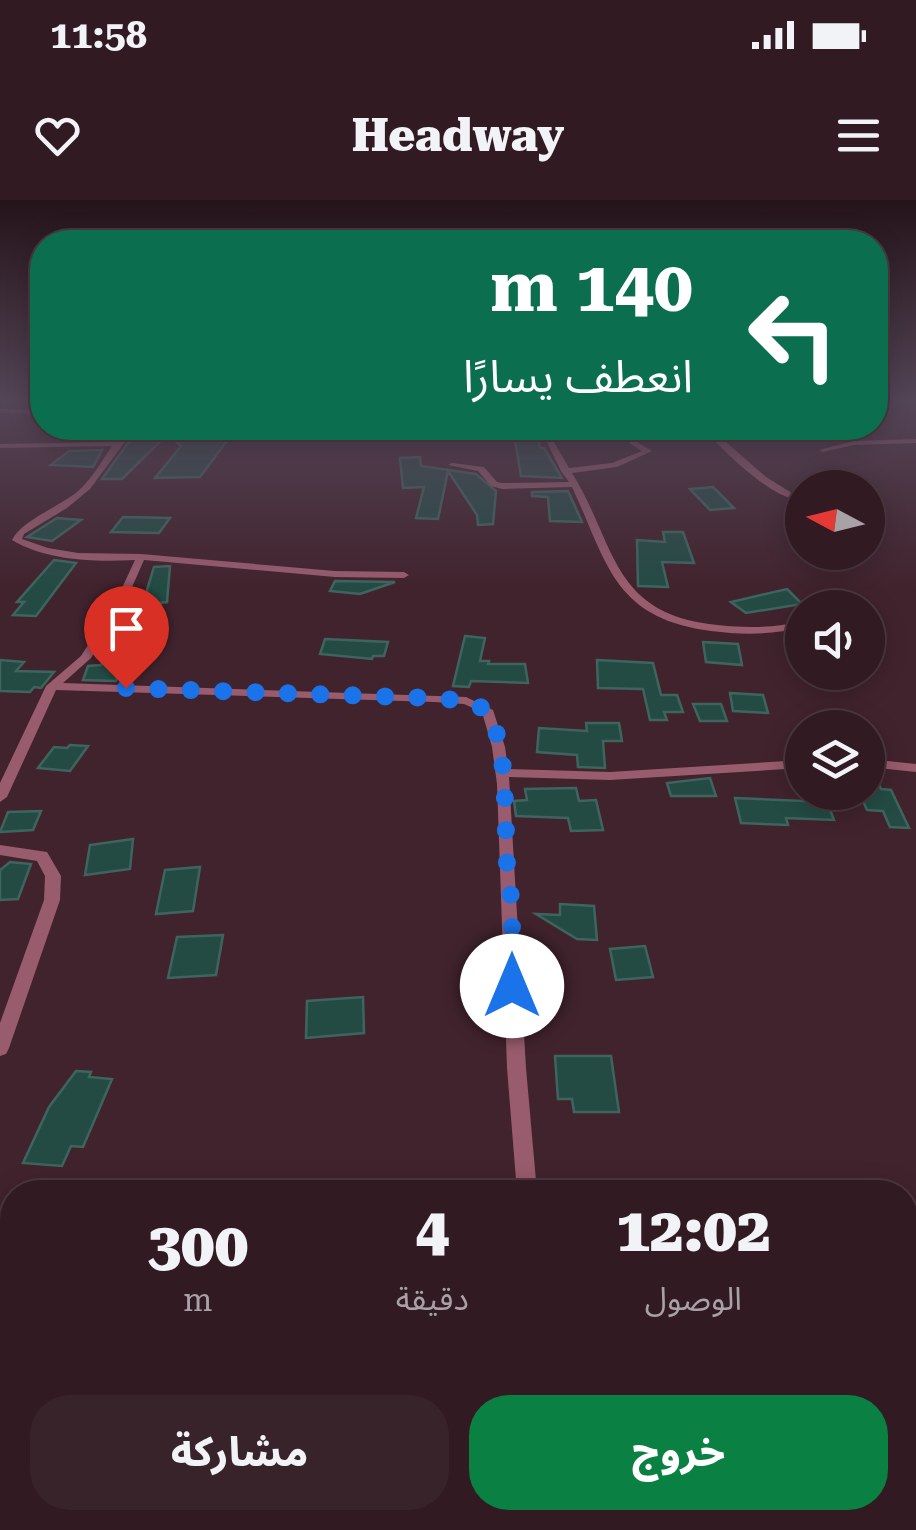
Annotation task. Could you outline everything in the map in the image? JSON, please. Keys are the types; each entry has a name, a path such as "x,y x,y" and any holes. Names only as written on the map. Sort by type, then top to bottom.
{"street":[{"path":"17,540 20,533 67,505 90,485 102,463"},
{"path":"561,463 575,484 600,543 647,608 672,618 758,633 785,632"},
{"path":"565,471 616,463"},
{"path":"746,463 785,492"},
{"path":"452,465 481,469 494,484 502,486 575,484"},
{"path":"0,540 111,558 141,557 334,574 404,575"},
{"path":"0,796 52,686 85,658 120,604 141,557"},
{"path":"52,686 466,701 487,710 496,730 504,773 512,906 513,1054 526,1180"},
{"path":"504,773 610,776 785,765"},
{"path":"885,765 916,768"},
{"path":"0,850 42,856 53,876 52,900 0,1048"}],"building":[{"path":"53,463 95,463 93,467 51,465"},
{"path":"114,463 138,463 122,479 102,479"},
{"path":"167,463 210,463 200,477 155,478"},
{"path":"401,463 476,474 496,491 493,524 478,525 477,515 448,471 438,519 416,518 424,487 403,488"},
{"path":"519,463 553,463 562,478 521,476"},
{"path":"713,487 734,508 710,510 690,489"},
{"path":"568,491 582,522 550,521 548,497 532,496 532,492"},
{"path":"123,517 170,518 159,533 111,532"},
{"path":"57,518 81,520 52,541 27,537"},
{"path":"663,532 683,532 694,563 662,562 668,587 638,586 637,540 665,542"},
{"path":"54,560 76,563 36,616 13,615 24,602 17,602"},
{"path":"170,566 167,602 148,604 147,590 154,567"},
{"path":"335,581 395,582 360,594 330,591"},
{"path":"788,590 785,607 746,613 731,602"},
{"path":"465,636 485,638 480,661 525,664 528,683 471,681 469,687 453,686"},
{"path":"325,639 388,642 384,656 372,659 320,654"},
{"path":"703,642 738,644 742,665 706,662"},
{"path":"112,643 144,643 138,658 123,658 116,681 83,680 88,666 101,665"},
{"path":"0,660 24,662 16,671 54,672 41,688 34,687 30,692 0,691"},
{"path":"597,660 653,663 661,695 677,695 683,712 664,712 667,720 650,720 643,689 598,688"},
{"path":"730,693 763,695 768,713 733,711"},
{"path":"693,704 721,704 727,721 700,721"},
{"path":"586,723 619,723 622,741 603,741 605,768 578,767 577,755 537,752 539,728 587,731"},
{"path":"88,746 70,771 38,768 54,747"},
{"path":"710,778 716,796 671,796 667,783"},
{"path":"576,788 579,801 596,800 603,830 571,831 568,818 516,816 514,801 527,800 525,789"},
{"path":"885,789 891,790 909,828 890,827 883,811 867,810 885,810"},
{"path":"735,798 785,800 785,810 830,810 834,820 786,818 788,825 741,823"},
{"path":"41,811 33,830 0,832 8,812"},
{"path":"133,839 130,869 85,875 90,845"},
{"path":"10,862 31,864 18,899 0,900 0,870"},
{"path":"200,867 193,911 156,914 165,870"},
{"path":"560,904 594,906 597,940 577,939 536,914 560,915"},
{"path":"223,935 216,975 168,978 177,937"},
{"path":"645,946 653,977 616,980 610,949"},
{"path":"363,997 364,1033 306,1038 307,1001"},
{"path":"555,1056 611,1056 619,1112 574,1112 572,1099 558,1099"},
{"path":"76,1071 91,1072 89,1077 112,1079 83,1147 71,1146 62,1166 23,1163 49,1107"}],"route":[{"path":"126,688 434,698 466,701 487,710 496,730 504,773 512,906 512,986"}]}
